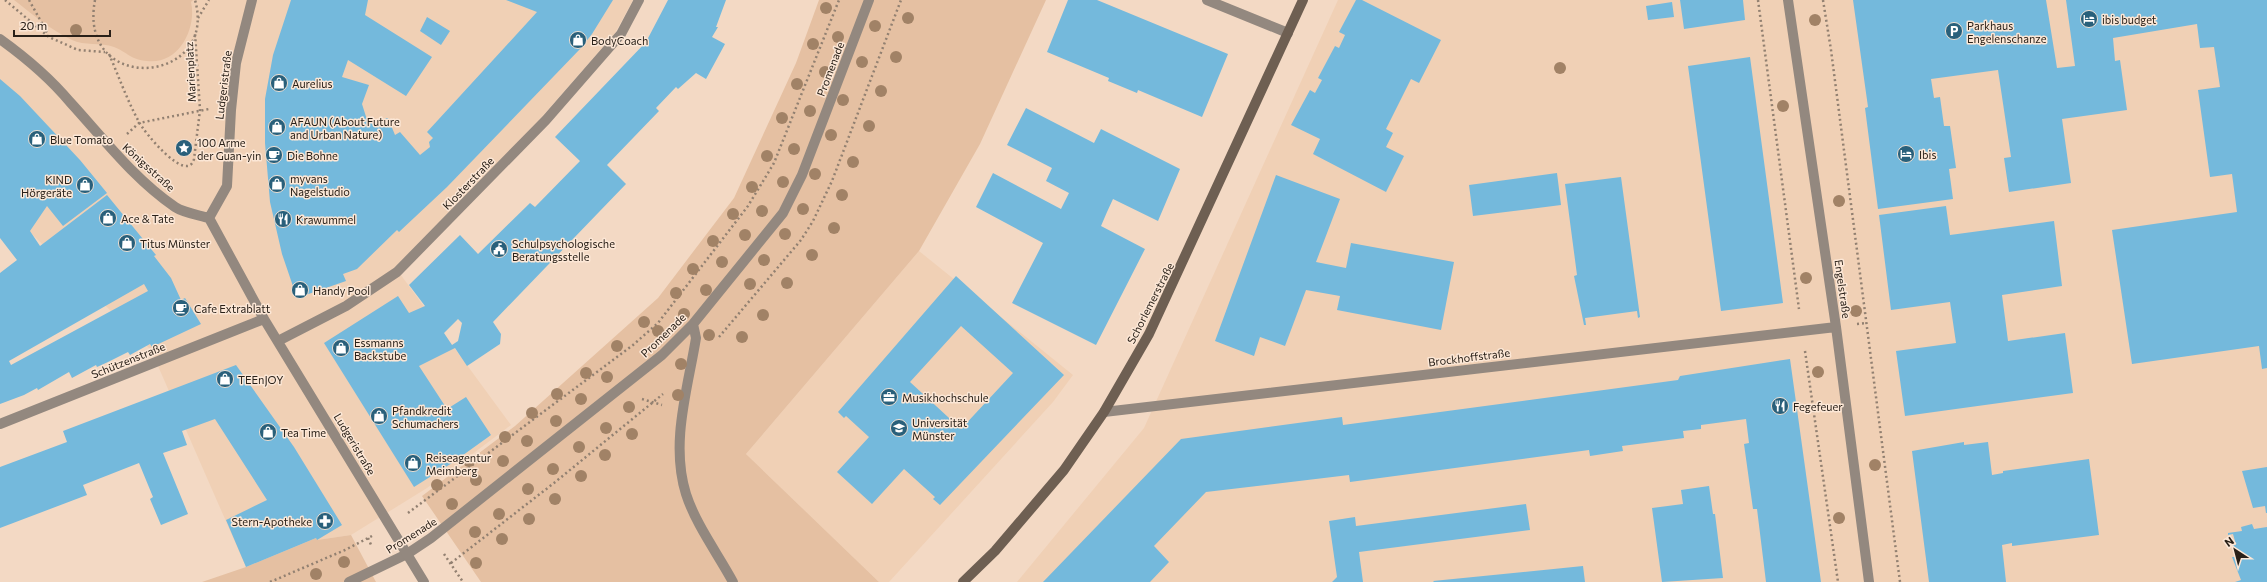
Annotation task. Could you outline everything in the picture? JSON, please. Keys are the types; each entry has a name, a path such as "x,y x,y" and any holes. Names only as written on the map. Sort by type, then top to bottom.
{"main road":[{"name":"Schorlemerstraße","path":"963,582 995,551 1064,470 1104,412 1149,334 1303,0"}],"street":[{"name":"Ludgeristraße","path":"209,218 227,186 231,110 236,63 252,0"},
{"name":"Klosterstraße","path":"278,341 346,306 398,272 546,120 621,34 639,0"},
{"name":"Promenade","path":"349,582 407,554 457,519 662,355 693,324 783,213 802,175 869,0"},
{"path":"1207,0 1288,34"},
{"name":"Engelstraße","path":"1788,0 1795,36 1870,582"},
{"name":"Königsstraße","path":"0,39 34,66 69,100 110,148 154,190 176,208 209,218"},
{"path":"209,218 264,319"},
{"name":"Ludgeristraße","path":"264,319 424,582"},
{"name":"Schützenstraße","path":"0,424 264,319"},
{"path":"693,324 696,338 681,423 679,449 681,470 686,494 697,518 733,582"},
{"name":"Brockhoffstraße","path":"1104,412 1836,327"}],"path":[{"name":"Marienplatz","path":"5,0 49,37 78,50 106,52"},
{"path":"29,0 49,37"},
{"name":"Marienplatz","path":"95,0 92,14 94,30 106,52 118,62 133,68 149,69 165,66 178,58 188,46 195,33"},
{"name":"Marienplatz","path":"195,0 198,18"},
{"name":"Marienplatz","path":"109,54 139,123 177,164 188,167 193,164 200,110 195,33 198,18 209,0"},
{"name":"Promenade","path":"409,512 621,355 658,323 748,206 774,163 839,0"},
{"path":"1758,0 1802,331 1838,582"},
{"path":"1822,0 1831,50 1900,582"},
{"name":"Marienplatz","path":"110,148 139,123 214,108 231,110"},
{"path":"616,392 654,402 667,408 681,423"},
{"path":"270,582 368,538"},
{"path":"451,563 463,582"}],"shaded area":[{"path":"0,0 633,0 615,33 539,120 395,267 511,425 427,488 351,535 317,540 316,538 246,567 151,350 0,203"},
{"path":"14,0 193,0 191,2 191,23 188,33 177,51 158,61 147,61 129,56 114,47 82,43 72,40 49,27"},
{"path":"819,0 1046,0 980,144 919,251 746,454 879,582 481,582 422,496 515,426 658,298 734,198 796,63"},
{"path":"1338,0 2267,0 2267,582 1017,582 1144,428"},
{"name":"Universität Münster","path":"919,251 1073,375 1053,402 889,582 879,582 746,454"},
{"path":"351,535 376,582 202,582 246,567 316,538 317,540"}],"building":[{"path":"291,0 368,0 365,15 432,57 406,96 348,60 342,77 369,85 362,104 368,123 388,118 395,135 400,132 420,155 430,147 429,142 433,138 427,132 537,12 506,0 613,0 592,34 580,49 447,187 399,232 397,230 357,269 343,274 346,281 297,298 282,254 270,202 265,143 265,99 273,55"},
{"path":"668,0 726,0 716,27 718,27 712,37 725,44 706,79 696,73 678,89 676,87 656,108 659,111 607,165 626,184 493,322 501,334 500,344 467,366 455,348 419,366 447,409 466,397 491,435 452,463 414,487 324,343 398,296 409,313 425,306 409,285 460,235 478,254 530,203 535,207 580,161 555,137 646,42","holes":["458,319 462,323 458,341 452,345 444,333"]},
{"path":"1068,0 1097,0 1228,54 1202,117 1138,90 1137,93 1108,81 1109,78 1047,52"},
{"path":"1356,0 1362,0 1441,40 1419,83 1411,79 1386,129 1393,133 1386,147 1404,156 1386,192 1313,154 1320,139 1291,125 1310,90 1315,93 1322,80 1318,78 1335,46 1339,48 1345,35 1339,32"},
{"path":"1680,0 1743,0 1745,20 1684,29"},
{"path":"1853,0 2046,0 2057,68 2075,66 2066,0 2267,0 2267,368 2262,369 2259,346 2132,364 2112,230 2237,212 2232,174 2210,177 2198,90 2220,87 2214,47 2200,48 2197,24 2113,38 2115,61 2120,60 2127,110 2062,119 2071,183 2009,192 2004,158 2011,157 1998,70 1931,79 1934,98 1940,97 1944,126 1950,126 1956,168 1949,169 1953,199 1878,209 1865,108 1868,107"},
{"path":"1672,2 1674,17 1648,20 1646,6"},
{"path":"427,17 450,31 441,45 420,31"},
{"path":"1750,57 1783,303 1721,311 1688,66"},
{"path":"0,79 20,96 80,160 107,193 63,226 47,206 30,231 40,246 107,195 156,255 154,256 171,278 181,300 185,298 201,324 152,347 150,344 130,355 128,352 97,367 96,365 72,378 69,372 38,390 37,388 24,395 0,404 0,273 17,260 0,238","holes":["144,284 148,291 11,365 9,361"]},
{"path":"1026,108 1094,143 1101,129 1180,169 1158,221 1113,199 1101,226 1145,249 1096,345 1012,303 1043,243 976,207 993,173 1061,209 1069,193 1046,181 1052,168 1007,145"},
{"path":"1557,173 1561,205 1473,216 1469,185"},
{"path":"1276,175 1340,199 1316,262 1346,268 1351,243 1454,262 1441,330 1337,310 1340,296 1306,290 1285,346 1260,337 1254,356 1215,341"},
{"path":"1621,177 1640,317 1638,318 1637,311 1585,318 1586,325 1584,325 1574,276 1577,275 1565,184"},
{"path":"1946,206 1950,235 2054,221 2062,286 2002,295 2008,341 2065,333 2073,393 1905,416 1896,351 1956,343 1950,302 1891,310 1879,215"},
{"name":"Musikhochschule","path":"956,276 1064,375 940,505 933,499 935,497 904,469 872,504 837,472 869,437 846,416 844,418 838,412","holes":["961,326 1013,373 961,429 910,382"]},
{"path":"1790,359 1821,582 1766,582 1757,509 1753,509 1744,444 1749,443 1746,419 1701,425 1701,429 1683,431 1684,438 1622,446 1623,451 1590,456 1589,450 1350,482 1349,475 1206,492 1154,546 1169,562 1150,582 1043,582 1181,439 1342,417 1343,425 1678,380 1680,376"},
{"path":"236,365 294,447 342,525 317,540 316,538 246,567 226,520 267,500 215,419 182,431 187,445 163,453 188,514 161,525 150,499 153,497 139,463 83,485 87,495 0,528 0,467 67,442 63,431"},
{"path":"1964,442 1964,445 1988,442 1992,475 2003,473 2003,471 2089,459 2099,535 2012,546 2012,543 2002,545 2006,582 1929,582 1912,451"},
{"path":"2267,467 2266,513 2265,506 2253,508 2242,471"},
{"path":"1709,486 1713,514 1715,514 1723,578 1662,582 1652,508 1683,504 1681,490"},
{"path":"1526,504 1530,530 1359,552 1363,582 1332,582 1337,577 1329,521 1355,517 1356,526"},
{"path":"2252,524 2254,529 2267,527 2267,582 2235,582 2241,580 2232,557 2236,557 2232,545 2236,545 2233,534 2228,535 2228,533 2242,531 2241,527"},
{"path":"1583,566 1585,582 1433,581"}],"place":[{"name":"ibis budget","path":"2089,19"},
{"name":"Parkhaus Engelenschanze","path":"1954,31"},
{"name":"BodyCoach","path":"578,40"},
{"name":"Aurelius","path":"279,83"},
{"name":"AFAUN (About Future and Urban Nature)","path":"277,127"},
{"name":"Blue Tomato","path":"37,139"},
{"name":"100 Arme der Guan-yin","path":"184,148"},
{"name":"Ibis","path":"1906,154"},
{"name":"Die Bohne","path":"274,155"},
{"name":"myvans Nagelstudio","path":"277,184"},
{"name":"KIND Hörgeräte","path":"85,185"},
{"name":"Ace & Tate","path":"108,218"},
{"name":"Krawummel","path":"283,219"},
{"name":"Titus Münster","path":"127,243"},
{"name":"Schulpsychologische Beratungsstelle","path":"499,249"},
{"name":"Handy Pool","path":"300,290"},
{"name":"Cafe Extrablatt","path":"181,308"},
{"name":"Essmanns Backstube","path":"341,348"},
{"name":"TEEnJOY","path":"225,379"},
{"name":"Musikhochschule","path":"889,397"},
{"name":"Fegefeuer","path":"1780,406"},
{"name":"Pfandkredit Schumachers","path":"379,416"},
{"name":"Universität Münster","path":"899,428"},
{"name":"Tea Time","path":"268,432"},
{"name":"Reiseagentur Meimberg","path":"413,463"},
{"name":"Stern-Apotheke","path":"325,521"}]}
